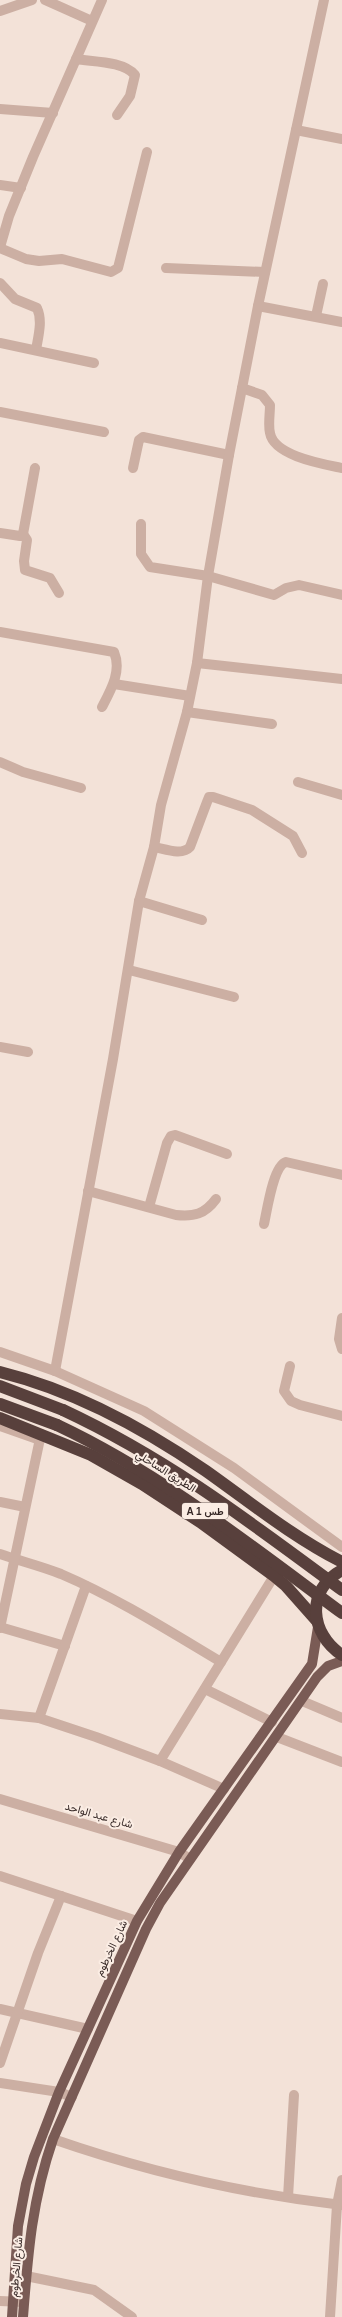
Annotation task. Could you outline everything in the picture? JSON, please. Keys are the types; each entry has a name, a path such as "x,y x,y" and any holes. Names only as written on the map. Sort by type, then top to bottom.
{"highway":[{"path":"0,1372 81,1401 145,1433 204,1470 308,1544 342,1562"},
{"name":"الطريق الساحلي","path":"0,1386 63,1410 132,1444 188,1478 342,1590"},
{"name":"الطريق الساحلي","path":"0,1404 57,1425 103,1448 178,1493 342,1613"},
{"path":"0,1418 40,1437 90,1455 142,1484 200,1522 286,1586 317,1624 324,1638 332,1648 342,1654"},
{"path":"317,1624 316,1609 323,1587 331,1578 342,1570"}],"main road":[{"name":"شارع الخرطوم","path":"12,2317 18,2226 26,2184 59,2092 137,1921 179,1852 312,1664 317,1624"},
{"name":"شارع الخرطوم","path":"23,2317 26,2276 36,2194 53,2139 146,1929 163,1898 322,1672 332,1664 342,1661"}],"street":[{"path":"0,11 32,0"},
{"path":"45,0 92,21"},
{"path":"102,0 21,188 0,247 26,259 39,261 62,259 111,272 115,270 118,268 146,152"},
{"path":"55,1371 129,970 139,901 154,847 161,805 187,712 197,663 208,576 229,455 265,272 324,0"},
{"path":"76,59 118,66 131,71 134,75 132,92 117,115"},
{"path":"0,109 53,113"},
{"path":"296,130 342,139"},
{"path":"0,185 21,188"},
{"path":"166,268 265,272"},
{"path":"0,283 15,299 37,308 40,315 40,325 36,350"},
{"path":"316,316 323,284"},
{"path":"258,306 342,322"},
{"path":"0,343 94,363"},
{"path":"242,388 262,395 270,405 270,434 274,444 280,449 316,462 342,468"},
{"path":"0,412 104,432"},
{"path":"133,468 139,440 143,437 229,455"},
{"path":"22,534 35,468"},
{"path":"141,524 141,554 147,566 208,576 274,595 286,588 299,586 342,595"},
{"path":"0,533 20,536 22,534"},
{"path":"22,534 27,540 24,562 25,570 50,578 59,593"},
{"path":"0,632 114,652 117,660 114,684 102,707"},
{"path":"197,663 342,679"},
{"path":"114,684 190,696"},
{"path":"187,712 272,724"},
{"path":"0,762 22,772 81,788"},
{"path":"298,782 342,795"},
{"path":"154,847 181,852 187,850 190,847 209,797 213,797 252,810 293,836 302,852"},
{"path":"139,901 202,920"},
{"path":"129,970 234,997"},
{"path":"0,1046 28,1052"},
{"path":"148,1208 167,1144 171,1136 175,1135 227,1154"},
{"path":"264,1224 276,1171 282,1163 286,1162 342,1175"},
{"path":"88,1191 176,1215 189,1216 203,1212 216,1199"},
{"path":"342,1318 339,1339 342,1349"},
{"path":"0,1352 55,1371 125,1401 179,1432 342,1547"},
{"path":"290,1366 284,1390 291,1401 342,1416"},
{"path":"0,1426 40,1437 0,1627 65,1646"},
{"path":"0,1502 25,1507"},
{"path":"0,1554 60,1574 86,1586 134,1610 221,1662"},
{"path":"160,1760 274,1576"},
{"path":"39,1718 86,1586"},
{"path":"205,1689 272,1722"},
{"path":"302,1701 342,1718"},
{"path":"0,1714 39,1718 160,1760 224,1789"},
{"path":"277,1737 342,1762"},
{"name":"شارع عبد الواحد","path":"0,1799 179,1852 190,1859"},
{"path":"0,1876 137,1921"},
{"path":"0,2063 19,2012 38,1953 61,1896"},
{"path":"0,2008 88,2029"},
{"path":"0,2083 59,2092 72,2097"},
{"path":"288,2197 294,2095"},
{"path":"53,2139 135,2164 192,2178 288,2197 340,2205"},
{"path":"330,2317 342,2180"},
{"path":"26,2276 94,2290 132,2317"},
{"path":"0,2301 24,2302"}]}
